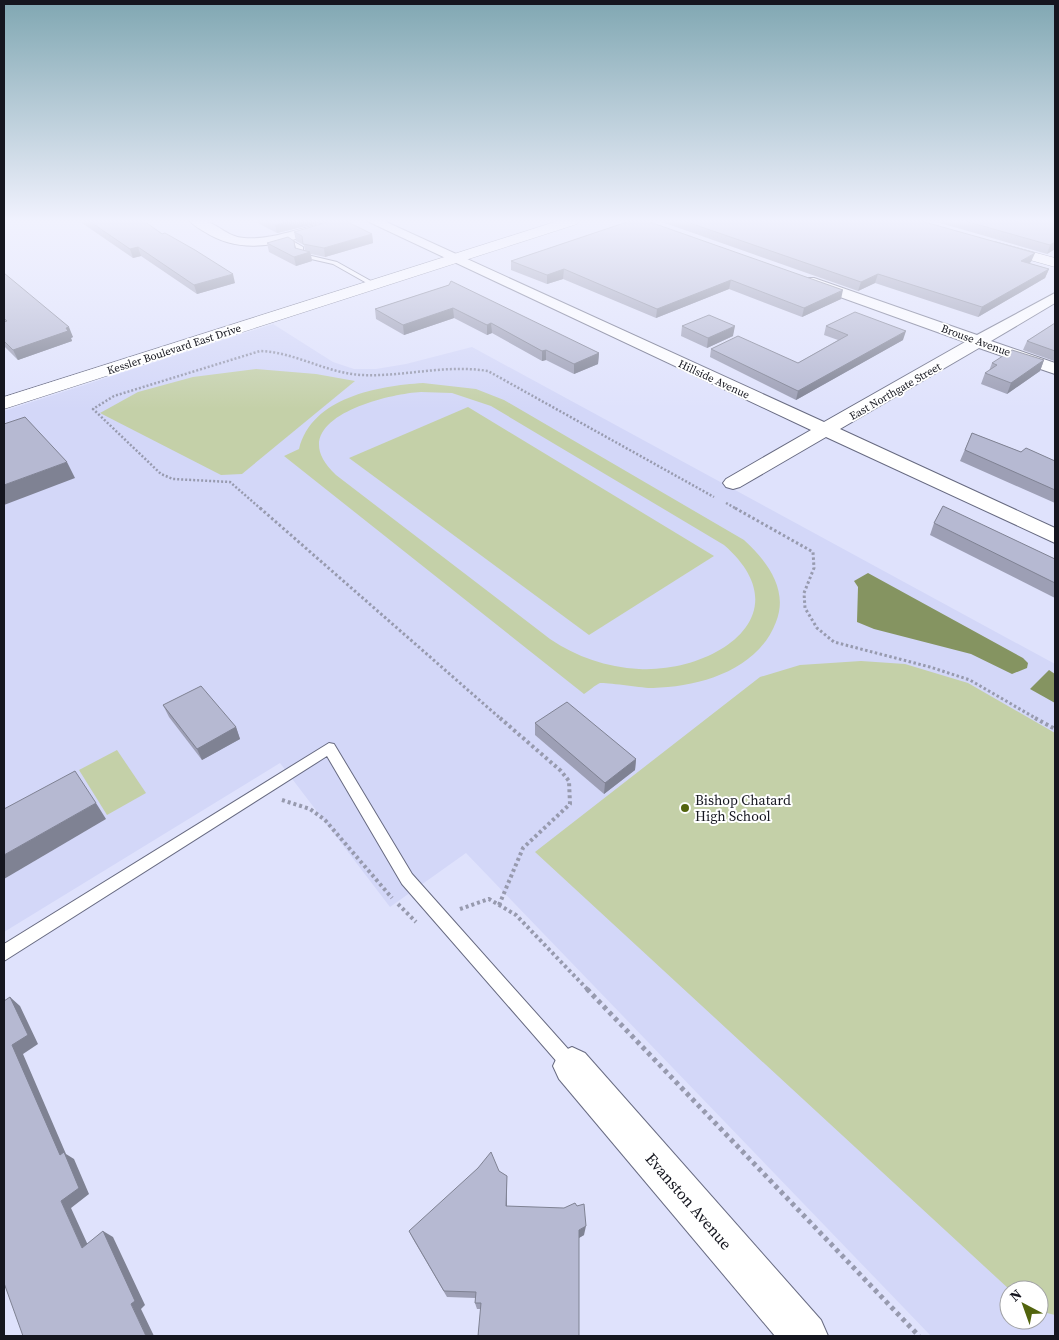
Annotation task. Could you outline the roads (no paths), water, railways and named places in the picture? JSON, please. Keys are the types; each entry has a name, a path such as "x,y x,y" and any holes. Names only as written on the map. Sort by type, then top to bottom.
{"main road":[{"name":"Kessler Boulevard East Drive","path":"4,403 379,284"}],"street":[{"name":"Hillside Avenue","path":"508,284 1055,536"},
{"name":"Brouse Avenue","path":"816,284 1055,369"},
{"name":"East Northgate Street","path":"733,482 826,431 1055,297"},
{"name":"Evanston Avenue","path":"572,1066 805,1336"}],"lane":[{"path":"4,953 329,748 407,879 572,1066"}],"place":[{"name":"Bishop Chatard High School","path":"685,808"}]}
